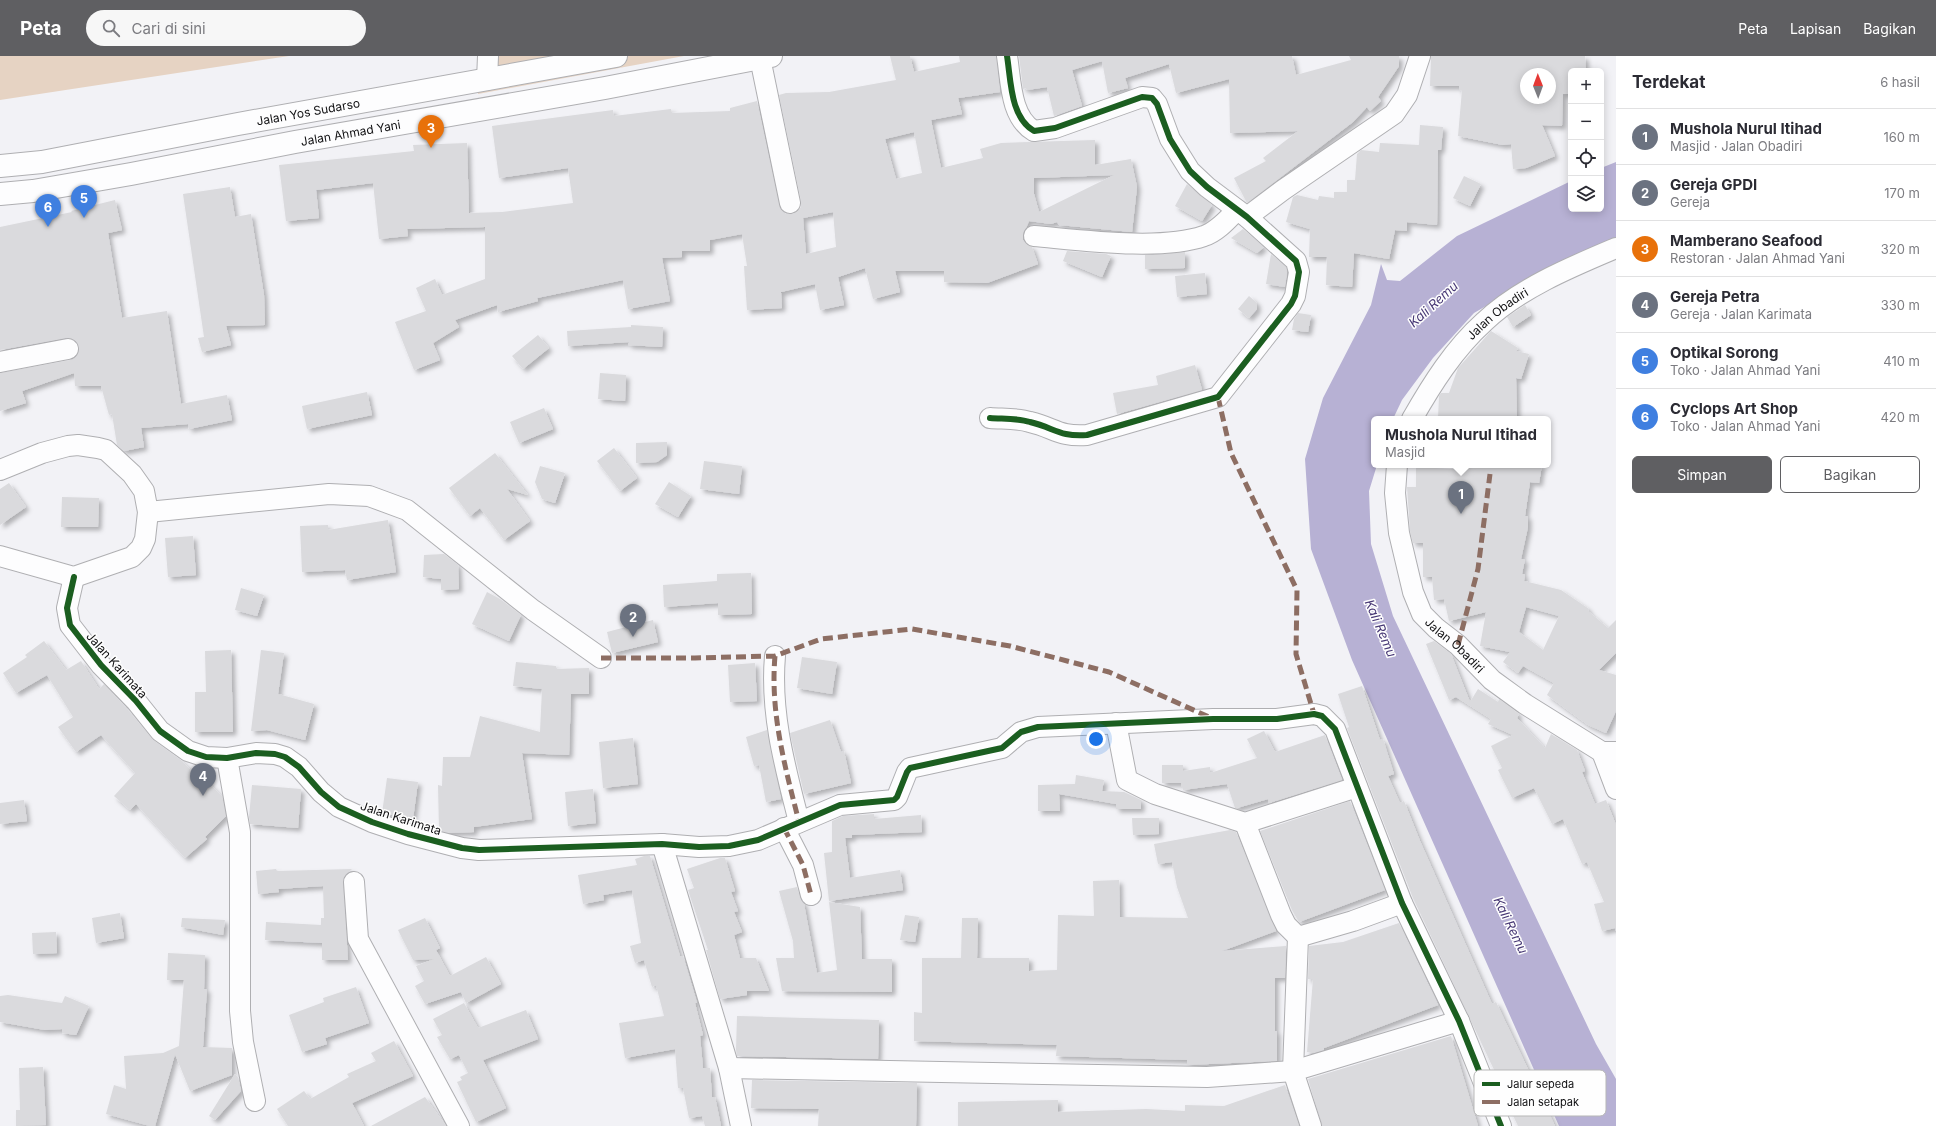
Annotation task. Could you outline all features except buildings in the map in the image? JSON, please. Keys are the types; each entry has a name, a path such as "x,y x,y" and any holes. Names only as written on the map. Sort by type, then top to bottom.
{"highway":[{"name":"Jalan Yos Sudarso","path":"0,166 42,162 238,124 608,57"},
{"path":"605,88 608,57"},
{"name":"Jalan Ahmad Yani","path":"0,194 33,191 131,174 295,142 605,88 766,57"}],"street":[{"path":"487,80 488,56"},
{"path":"990,418 1021,420 1036,424 1058,434 1076,436 1087,435 1125,426 1218,397 1291,304 1295,296 1299,272 1298,264 1291,255 1242,213 1206,187 1190,171 1170,139 1157,104 1150,97 1142,97 1055,128 1039,131 1029,128 1017,111 1007,56"},
{"path":"1034,236 1150,243 1190,240 1212,233 1242,213 1283,190 1394,114 1407,95 1420,56"},
{"path":"766,57 790,203"},
{"name":"Jalan Obadiri","path":"1414,416 1429,389 1445,367 1484,321 1506,304 1547,280 1616,248"},
{"path":"0,362 68,348"},
{"path":"0,470 42,453 68,446 78,445 106,450 132,474 144,491 148,512 145,539 140,548 132,557 74,577 0,556"},
{"name":"Jalan Obadiri","path":"1397,468 1395,493 1398,533 1413,592 1422,614 1436,628 1458,645 1492,680 1525,704 1609,752"},
{"path":"148,512 329,494 369,496 407,510 533,610 601,658"},
{"name":"Jalan Karimata","path":"74,577 67,608 70,625 101,665 136,701 160,731 188,751 206,757 227,758 256,753 275,754 285,758 299,767 321,792 333,802 354,815 400,831 462,848 503,850 662,844 699,847 742,844 758,840 840,805 894,800 897,797 910,768 1002,748 1022,732 1032,729 1116,724"},
{"path":"775,656 773,683 774,709 788,781 792,825 811,895"},
{"path":"1357,786 1246,823 1155,794 1127,780 1116,724 1213,719 1277,719 1314,714 1322,716 1335,729 1357,786 1402,903 1459,1021 1479,1070"},
{"path":"1609,752 1616,789"},
{"path":"227,758 240,832 240,1011 243,1042 255,1101"},
{"path":"1246,823 1281,915 1286,925 1298,937 1293,1071 1311,1126"},
{"path":"662,844 729,1068 741,1126"},
{"path":"354,882 358,939 459,1126"},
{"path":"1298,937 1402,903"},
{"path":"729,1068 1207,1077 1293,1071 1459,1021"},
{"path":"1497,1116 1501,1126"}],"shaded area":[{"path":"0,56 289,56 0,100"},
{"path":"479,56 684,56 478,94"}],"water":[{"name":"Kali Remu","path":"1616,162 1616,244 1529,281 1474,313 1433,358 1402,400 1394,416 1371,416 1371,468 1376,468 1369,491 1371,544 1393,616 1596,1044 1616,1079 1616,1126 1559,1126 1555,1116 1606,1116 1606,1070 1534,1070 1352,660 1311,549 1305,459 1323,398 1371,305 1381,264 1387,280 1400,281 1457,236 1568,182 1568,212 1604,212 1604,167"}],"marked path":[{"path":"1218,397 1231,453 1297,590 1296,654 1314,714"},
{"path":"1458,645 1478,569 1490,474"},
{"path":"601,658 775,656 821,639 912,629 1010,646 1109,672 1209,717"},
{"path":"775,656 775,698 780,740 799,822"},
{"path":"784,828 803,865 811,895"}],"cycle path":[{"path":"990,418 1021,420 1070,435 1087,435 1218,397 1291,304 1295,296 1299,272 1296,261 1247,217 1207,187 1190,171 1170,139 1157,104 1152,98 1142,97 1055,128 1034,131 1026,125 1020,117 1016,107 1011,87 1007,56"},
{"path":"74,577 67,608 70,625 101,665 136,701 160,731 188,751 206,757 227,758 256,753 275,754 285,757 299,767 321,792 339,807 372,822 408,834 462,848 479,850 662,844 699,847 729,846 758,840 840,805 894,800 897,797 910,768 1002,748 1021,732 1038,727 1213,719 1277,719 1314,714 1322,716 1335,729 1402,903 1459,1021 1479,1070"},
{"path":"1497,1116 1501,1126"}],"place":[{"name":"Mamberano Seafood","path":"431,148"},
{"name":"Optikal Sorong","path":"84,218"},
{"name":"Cyclops Art Shop","path":"48,227"},
{"name":"Mushola Nurul Itihad","path":"1461,514"},
{"name":"Gereja GPDI","path":"633,637"},
{"name":"Gereja Petra","path":"203,796"}]}
